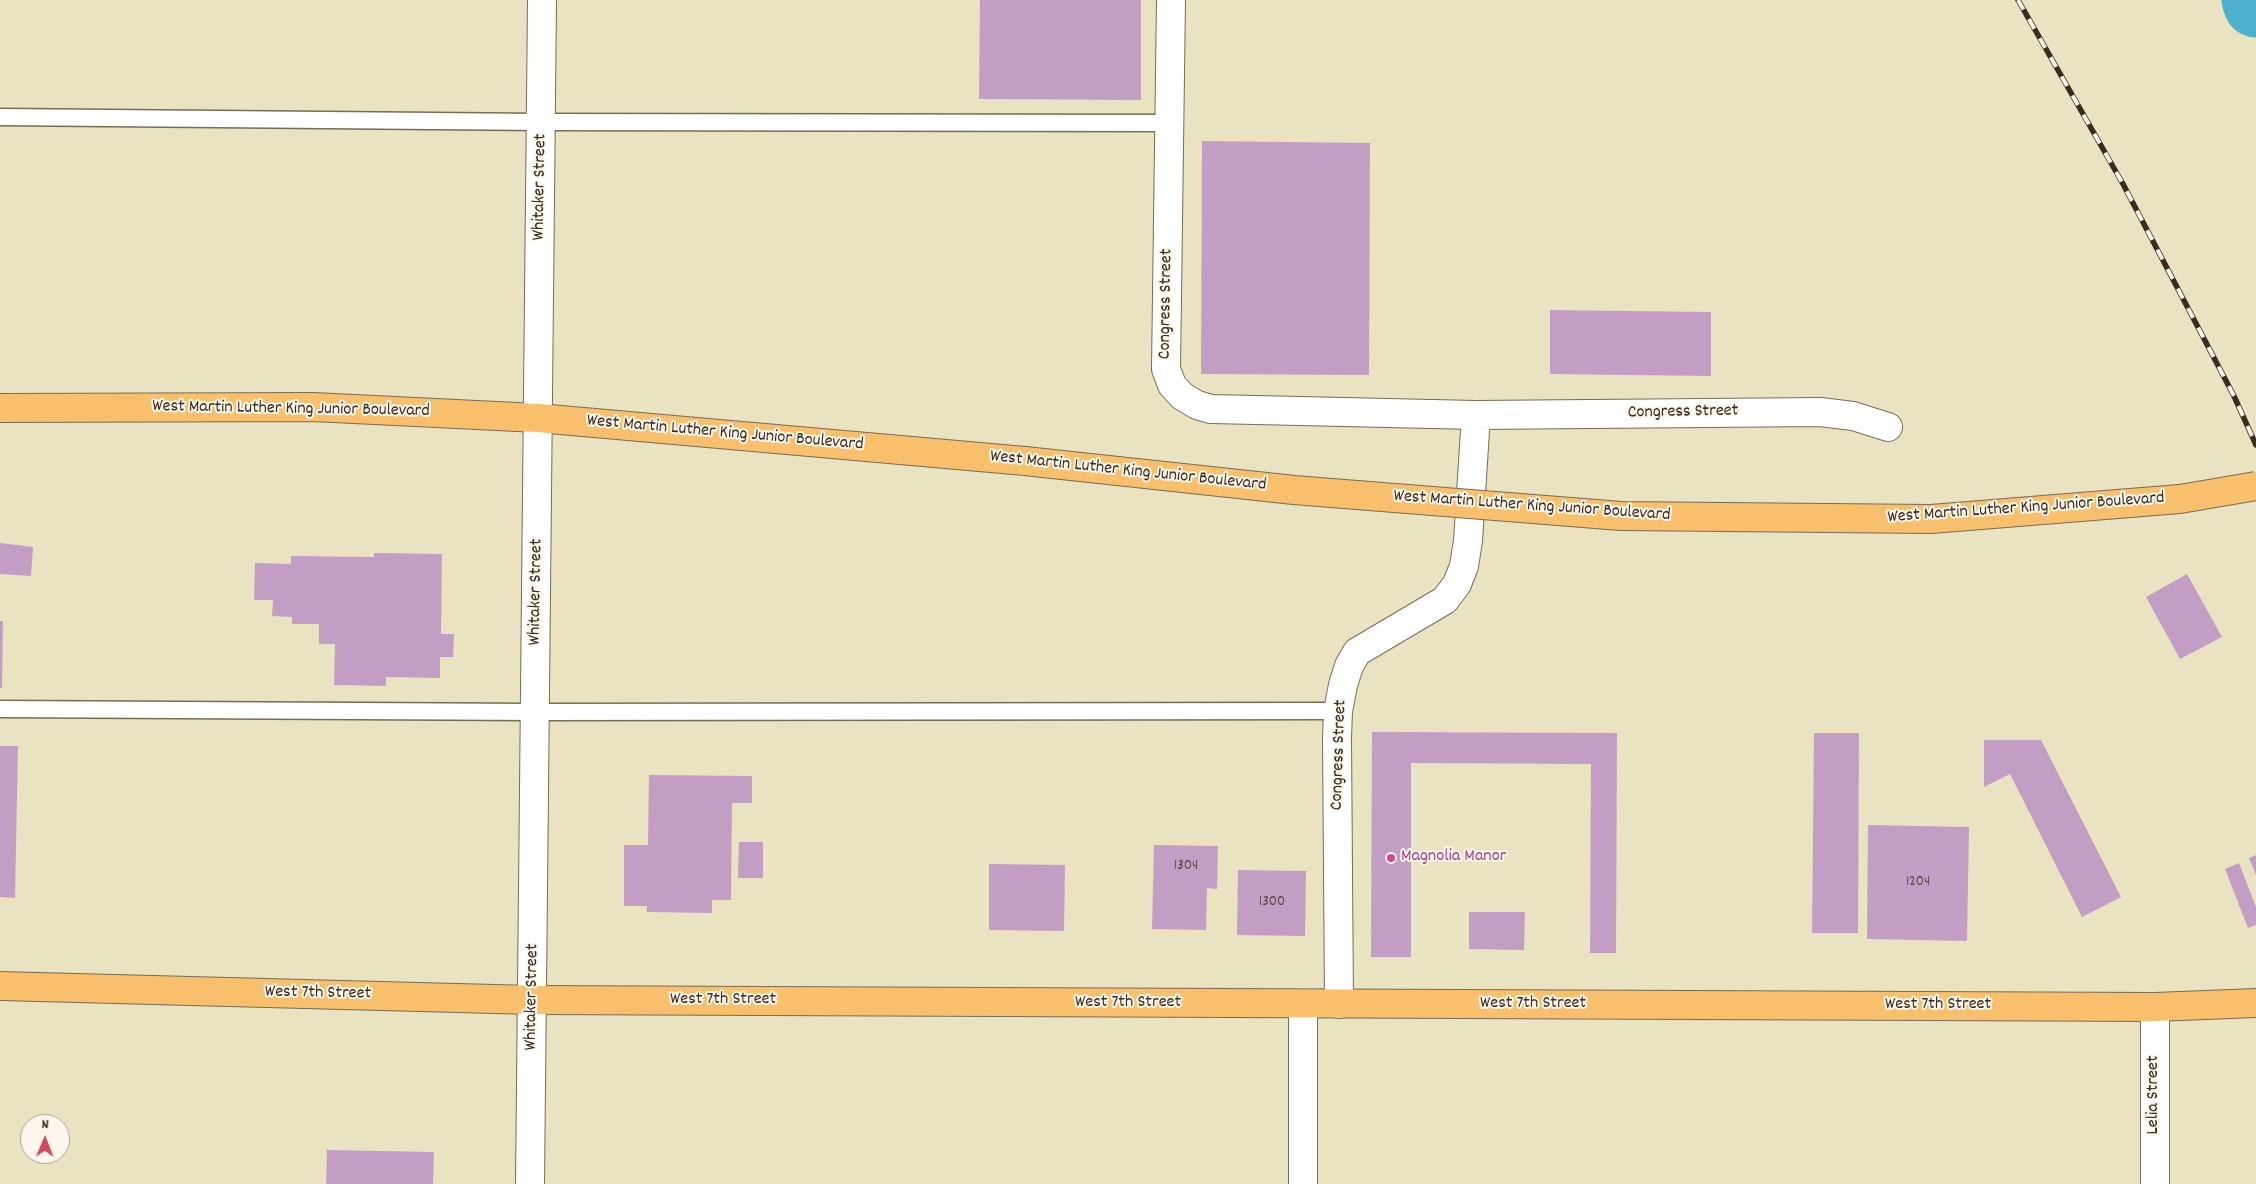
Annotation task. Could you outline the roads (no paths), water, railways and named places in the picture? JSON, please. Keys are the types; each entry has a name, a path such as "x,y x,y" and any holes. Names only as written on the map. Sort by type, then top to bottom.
{"main road":[{"name":"West Martin Luther King Junior Boulevard","path":"0,408 313,407 538,418 1024,461 1294,490 1621,516 1931,519 2180,499 2256,486"},
{"name":"West 7th Street","path":"0,986 533,1000 1304,1005 2155,1007 2256,1003"}],"street":[{"name":"Whitaker Street","path":"530,1184 542,0"},
{"name":"Congress Street","path":"1171,0 1166,369 1172,385 1182,396 1197,406 1211,409 1476,415 1820,412 1853,416 1888,427"},
{"name":"Congress Street","path":"1339,1004 1338,710 1343,685 1349,666 1358,652 1445,600 1457,584 1464,566 1468,541 1476,415"},
{"path":"1303,1184 1304,1005"},
{"name":"Lelia Street","path":"2155,1007 2155,1184"}],"lane":[{"path":"0,117 541,122 1169,124"},
{"path":"0,709 535,712 1338,710"}],"waterway":[{"path":"2254,0 2256,5"}],"railway":[{"path":"2018,0 2123,184 2234,396 2256,445"}],"place":[{"name":"Magnolia Manor","path":"1391,858"}]}
